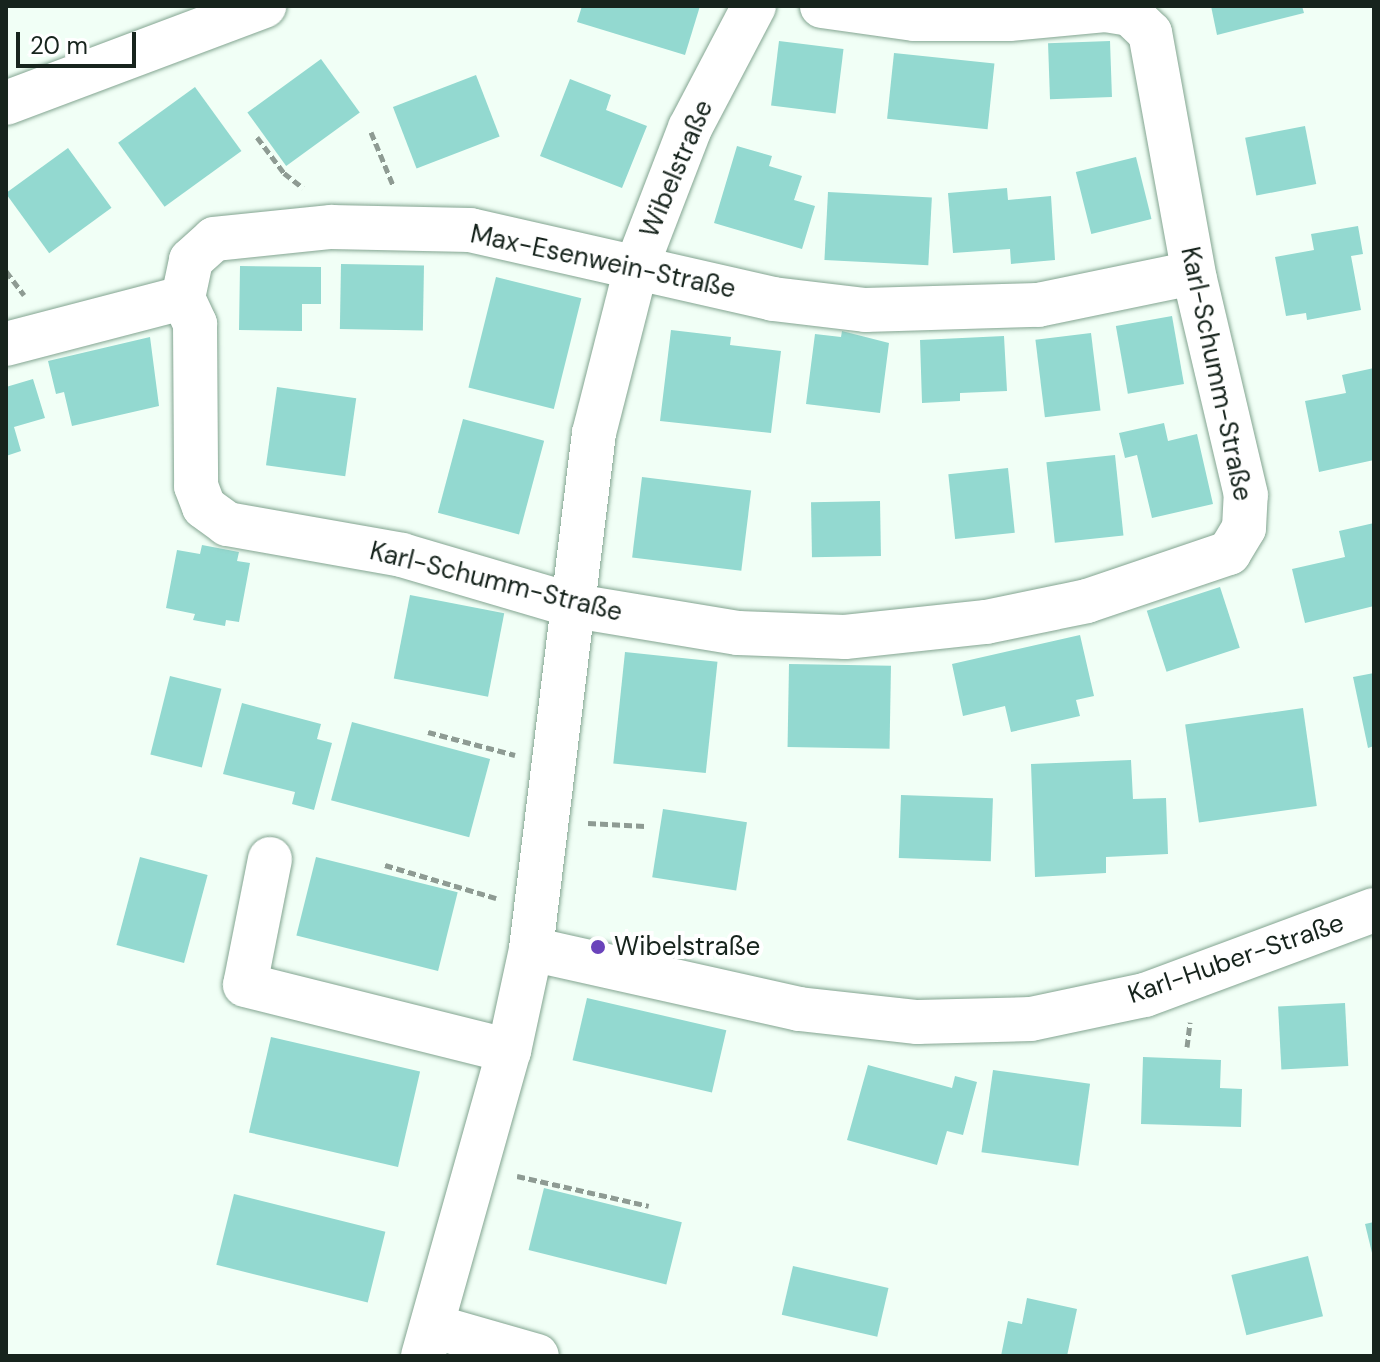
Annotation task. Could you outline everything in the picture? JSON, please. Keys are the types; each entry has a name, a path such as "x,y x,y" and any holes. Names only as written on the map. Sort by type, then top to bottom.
{"street":[{"path":"6,103 264,6"},
{"name":"Wibelstraße","path":"427,1341 509,1051 533,928 594,433 636,268 690,128 754,6"},
{"name":"Karl-Schumm-Straße","path":"183,298 195,324 196,486 204,507 227,524 402,555 575,606 738,633 845,637 986,622 1087,601 1229,553 1244,528 1246,495 1193,273 1150,33 1130,14 1105,10 1009,19 914,19 822,6"},
{"name":"Max-Esenwein-Straße","path":"183,298 191,260 214,239 331,227 470,230 773,299 865,310 1038,305 1193,273"},
{"path":"6,344 183,298"},
{"path":"270,859 245,985 509,1051"},
{"name":"Karl-Huber-Straße","path":"533,928 799,1009 917,1022 1031,1019 1145,995 1374,910"},
{"path":"427,1341 537,1356"}],"path":[{"path":"371,132 386,162 404,229"},
{"path":"257,137 284,173 314,196 331,227"},
{"path":"428,732 554,767"},
{"path":"547,821 645,826"},
{"path":"385,865 533,928"},
{"path":"477,1167 649,1206"}],"building":[{"path":"582,6 700,6 685,55 577,22"},
{"path":"1211,6 1302,6 1304,13 1217,35"},
{"path":"779,41 844,49 836,113 771,106"},
{"path":"1110,41 1112,97 1050,99 1048,43"},
{"path":"894,53 994,64 988,129 887,119"},
{"path":"321,59 360,112 286,166 247,112"},
{"path":"476,75 500,137 417,169 393,107"},
{"path":"570,79 611,95 606,110 647,126 622,188 540,156"},
{"path":"195,87 241,151 165,207 118,143"},
{"path":"1305,126 1316,184 1256,196 1245,138"},
{"path":"737,146 772,156 769,166 802,176 794,200 815,206 802,249 714,223"},
{"path":"68,148 111,208 49,253 6,193"},
{"path":"1136,157 1151,219 1091,234 1076,172"},
{"path":"1007,188 1008,200 1051,196 1055,260 1011,264 1010,249 953,253 948,193"},
{"path":"828,192 932,197 928,265 824,260"},
{"path":"1358,226 1363,254 1351,256 1361,310 1307,320 1306,313 1286,316 1275,257 1314,250 1311,234"},
{"path":"341,264 424,265 423,330 340,329"},
{"path":"240,266 321,267 321,304 302,304 302,331 239,330"},
{"path":"496,277 581,298 554,409 468,388"},
{"path":"1172,316 1184,384 1128,394 1116,326"},
{"path":"671,330 731,337 730,345 781,351 771,433 660,421"},
{"path":"842,331 889,343 880,413 806,404 815,334 841,337"},
{"path":"1091,333 1101,410 1045,417 1035,340"},
{"path":"1004,336 1007,391 960,393 960,401 922,403 920,340"},
{"path":"150,337 159,406 72,426 64,392 56,394 48,361"},
{"path":"1374,368 1374,460 1319,472 1305,401 1346,393 1342,375"},
{"path":"33,379 45,418 14,427 21,451 6,456 6,387"},
{"path":"277,387 356,398 345,476 266,465"},
{"path":"463,419 544,441 519,534 438,513"},
{"path":"1164,423 1168,441 1197,434 1213,504 1152,518 1137,455 1125,458 1119,433"},
{"path":"1115,455 1123,536 1055,543 1046,462"},
{"path":"1008,468 1015,533 955,539 948,474"},
{"path":"642,477 751,490 741,571 632,557"},
{"path":"880,501 881,556 812,557 811,502"},
{"path":"1374,523 1374,606 1305,623 1292,569 1345,557 1339,531"},
{"path":"202,545 239,552 237,561 250,563 239,622 226,620 225,626 193,620 195,614 166,608 177,550 200,554"},
{"path":"1220,587 1240,648 1167,672 1147,611"},
{"path":"410,595 504,613 488,697 394,678"},
{"path":"1080,635 1094,696 1076,700 1080,716 1011,732 1005,706 963,716 952,664"},
{"path":"625,652 717,662 706,773 613,763"},
{"path":"789,664 891,666 890,749 788,747"},
{"path":"1374,673 1374,746 1368,748 1353,677"},
{"path":"170,676 221,689 202,767 150,755"},
{"path":"242,703 321,724 317,739 332,743 314,810 292,804 295,792 223,774"},
{"path":"1303,708 1317,806 1199,823 1185,725"},
{"path":"352,722 490,759 469,837 331,800"},
{"path":"1131,760 1133,799 1166,798 1168,854 1106,857 1106,873 1035,877 1031,764"},
{"path":"901,795 993,798 991,861 899,858"},
{"path":"663,809 747,822 736,890 652,877"},
{"path":"140,857 208,875 184,963 116,945"},
{"path":"316,857 458,892 438,971 296,936"},
{"path":"587,998 726,1030 712,1093 573,1060"},
{"path":"1345,1003 1348,1066 1281,1069 1278,1007"},
{"path":"271,1037 420,1071 398,1167 249,1132"},
{"path":"1143,1057 1221,1060 1220,1088 1242,1089 1241,1127 1141,1124"},
{"path":"868,1065 952,1088 955,1076 977,1082 963,1135 947,1131 937,1165 847,1140"},
{"path":"993,1070 1090,1084 1078,1166 981,1152"},
{"path":"544,1188 682,1222 666,1284 529,1250"},
{"path":"234,1194 385,1232 368,1303 216,1265"},
{"path":"1374,1222 1374,1257 1373,1257 1365,1224"},
{"path":"1308,1256 1323,1316 1246,1335 1231,1275"},
{"path":"793,1266 888,1288 877,1337 782,1315"},
{"path":"1027,1298 1077,1309 1067,1356 1001,1356 1008,1321 1022,1324"}],"place":[{"name":"Wibelstraße","path":"598,947"}]}
